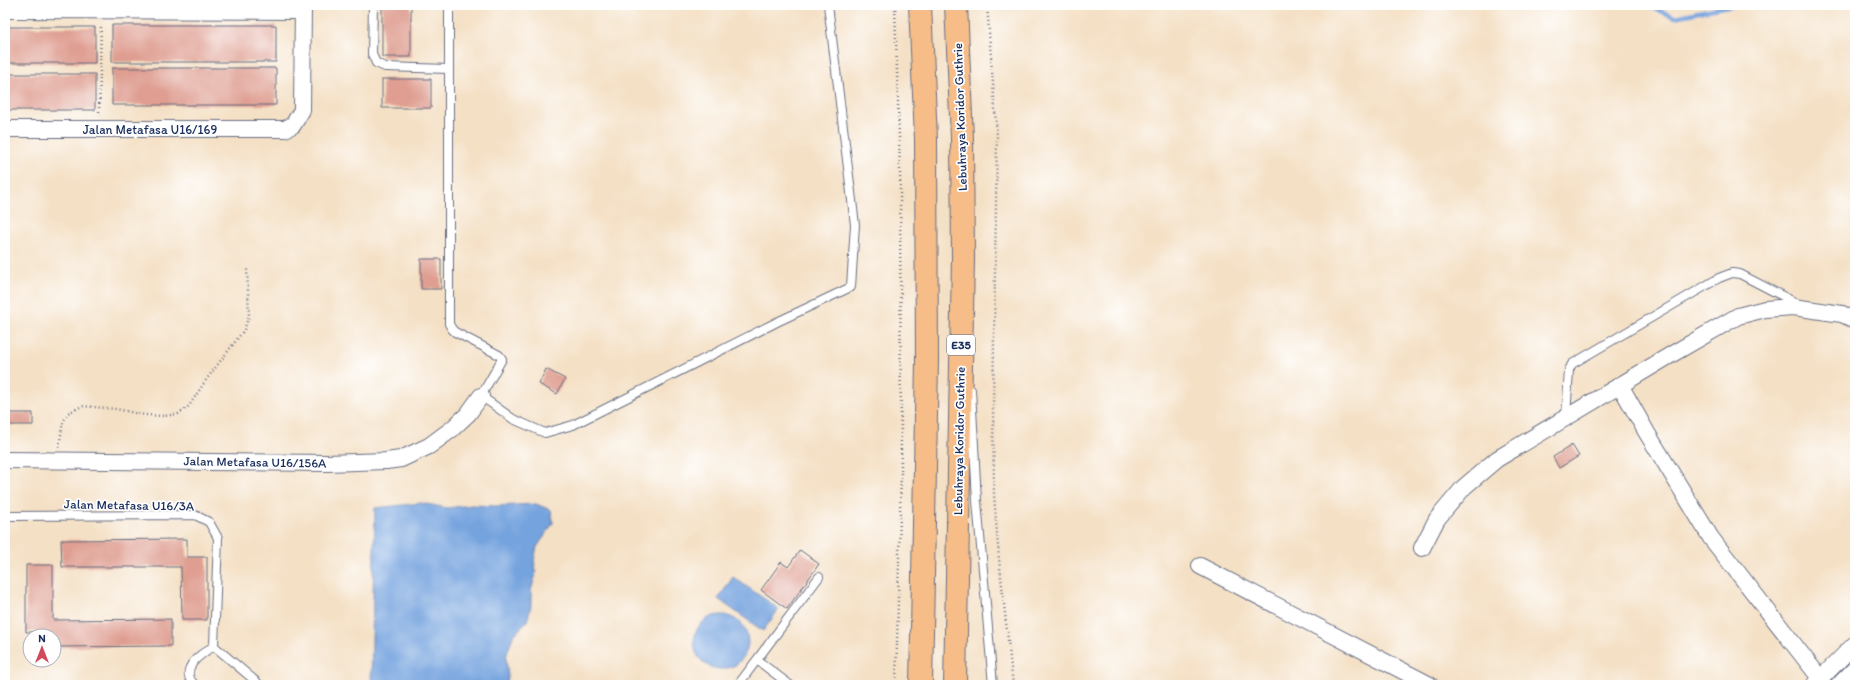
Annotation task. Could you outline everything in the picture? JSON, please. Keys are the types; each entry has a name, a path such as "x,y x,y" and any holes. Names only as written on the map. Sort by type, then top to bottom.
{"highway":[{"path":"920,5 926,139 926,361 921,685"},
{"name":"Lebuhraya Koridor Guthrie","path":"955,685 963,258 962,138 956,5"}],"street":[{"path":"5,10 303,8"},
{"name":"Jalan Metafasa U16/169","path":"5,129 285,129 293,125 302,110 303,8"},
{"path":"1422,548 1437,519 1464,487 1497,459 1738,316 1765,309 1805,307 1842,314 1855,320"},
{"path":"1620,385 1647,434 1711,538 1817,682 1855,644"},
{"name":"Jalan Metafasa U16/156A","path":"5,460 327,463 380,462 401,459 429,446 452,429 468,414 481,396"},
{"path":"1200,566 1430,685"},
{"path":"1839,685 1855,669"}],"lane":[{"path":"373,5 372,54 376,63 385,67 449,69"},
{"path":"449,5 449,324 455,332 498,355 502,359 481,396 513,419 545,432 573,425 777,322 851,287 855,225 828,5"},
{"path":"963,258 969,368"},
{"path":"1566,417 1569,370 1572,364 1719,278 1732,273 1740,274 1805,307"},
{"path":"970,383 977,501 993,685"},
{"name":"Jalan Metafasa U16/3A","path":"5,516 195,515 209,522 218,538 214,646"},
{"path":"738,685 819,577"},
{"path":"195,685 192,682 189,673 190,667 196,657 214,646 260,685"},
{"path":"757,660 790,685"}],"path":[{"path":"895,5 900,169 901,463 896,685"},
{"path":"987,5 997,136 993,405 994,495 999,559 1013,685"},
{"path":"98,128 101,10"},
{"path":"58,460 63,422 68,413 82,406 116,409 144,415 165,416 178,414 189,406 206,380 244,330 248,316 247,267"}],"water":[{"path":"421,503 447,508 472,505 496,506 536,504 551,510 553,523 537,547 534,560 536,572 531,591 531,606 527,621 513,636 506,657 508,678 505,685 371,685 375,508"},
{"path":"733,577 779,609 763,631 718,599"},
{"path":"716,615 726,615 736,619 744,627 748,637 748,647 744,657 736,665 726,669 716,669 706,665 698,657 694,647 694,637 698,627 706,619"}],"building":[{"path":"382,5 411,5 411,57 382,57"},
{"path":"112,25 276,25 276,62 112,62"},
{"path":"5,27 95,27 95,63 5,63"},
{"path":"112,68 276,68 276,105 112,105"},
{"path":"5,74 95,74 95,110 5,110"},
{"path":"382,79 431,79 431,108 382,108"},
{"path":"421,259 441,259 441,289 421,289"},
{"path":"546,369 565,379 557,394 539,384"},
{"path":"7,413 33,413 33,425 8,425"},
{"path":"1572,445 1579,456 1559,468 1553,457"},
{"path":"187,539 187,557 207,557 207,620 182,620 181,567 62,567 61,540"},
{"path":"800,550 819,564 787,609 761,590 781,562 788,567"},
{"path":"26,565 53,565 53,620 171,619 171,646 62,647 62,628 26,628"}],"waterway":[{"path":"1646,5 1675,17 1732,5"}]}
